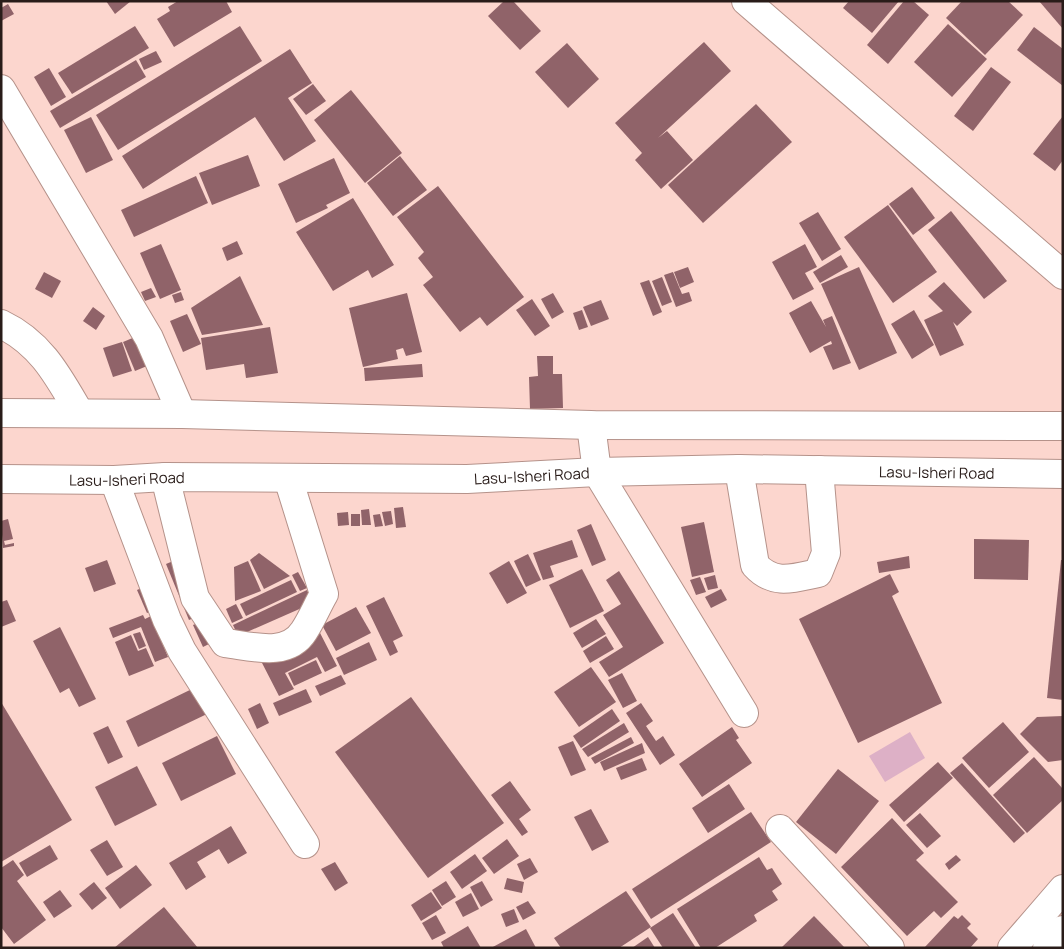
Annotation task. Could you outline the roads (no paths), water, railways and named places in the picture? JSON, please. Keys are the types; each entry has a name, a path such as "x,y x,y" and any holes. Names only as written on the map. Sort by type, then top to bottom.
{"main road":[{"path":"746,1 1063,275"},
{"path":"1,89 149,338 182,414"},
{"path":"1,324 12,329 51,364 79,412"},
{"path":"1,413 182,414 590,425 1063,426"},
{"path":"590,425 597,472 744,713"},
{"path":"739,469 756,565 764,575 784,579 818,573 826,553 819,470"},
{"name":"Lasu-Isheri Road","path":"1,479 114,480 165,477 467,479 597,472 739,469 1063,474"},
{"path":"165,477 195,598 225,643 266,649 283,648 296,640 304,631 324,594 288,478"},
{"path":"114,480 167,620 182,650 305,844"},
{"path":"780,829 890,948"},
{"path":"1012,948 1063,888"},
{"path":"1047,948 1063,930"}]}
